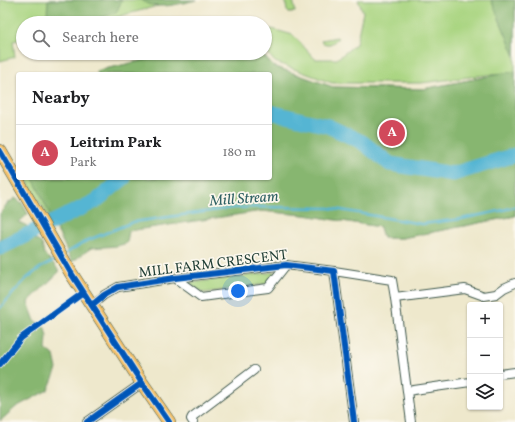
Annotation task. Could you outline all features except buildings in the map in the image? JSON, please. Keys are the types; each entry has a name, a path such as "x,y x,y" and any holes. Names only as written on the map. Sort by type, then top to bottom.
{"main road":[{"path":"1,153 16,179"},
{"path":"17,180 64,262 169,422"}],"street":[{"name":"MILL FARM CRESCENT","path":"92,305 104,295 118,287 175,278 286,265 392,280 395,298"},
{"name":"MILL FARM CRESCENT","path":"175,278 201,297 268,288 286,265"},
{"path":"334,271 354,422"},
{"path":"411,422 395,298 465,289 484,296 496,294 515,283"},
{"path":"192,420 192,417 254,370"},
{"path":"503,374 515,372"},
{"path":"407,391 467,382"},
{"path":"87,422 142,383"}],"green space":[{"path":"0,0 180,0 120,16 16,16 16,40 13,41 15,57 0,61"},
{"path":"48,0 122,0 116,13 106,16 47,15"},
{"path":"141,0 197,0 161,6 147,4"},
{"path":"285,0 293,0 295,12 289,13 287,11"},
{"path":"358,0 515,0 515,216 402,238 383,238 380,227 305,215 261,211 133,228 73,257 26,180 272,180 272,72 96,71 144,60 267,60 273,66 333,87 423,89 511,72 421,83 332,83 275,62 272,58 272,29 293,35 315,59 337,59 356,44 363,12"},
{"path":"491,0 515,0 515,56"},
{"path":"338,38 330,44 323,43 321,41 322,40"},
{"path":"144,60 267,60 273,66 333,87 423,89 515,71 515,216 402,238 383,238 380,227 305,215 262,211 129,231 127,243 117,246 91,248 72,262 34,180 272,180 272,72 96,71"},
{"path":"15,198 22,203 28,214 19,222 27,226 31,236 42,244 44,254 55,265 59,272 28,302 35,321 45,328 47,337 46,350 54,355 57,369 48,390 16,407 0,421 0,214 6,205"},
{"path":"275,272 266,284 203,293 189,283"}],"waterway":[{"path":"272,112 328,126 362,142 390,164 453,174 515,155"},
{"path":"0,248 96,201 122,180"},
{"name":"Mill Stream","path":"65,254 86,241 133,222 232,208 329,208 422,224 461,219 515,207"},
{"name":"Mill Stream","path":"0,308 26,279 40,268 59,258"}],"cycle path":[{"path":"0,151 16,178"},
{"path":"17,180 71,273 169,422"},
{"path":"92,305 104,295 118,287 175,278 286,265 334,271 354,422"},
{"path":"0,364 21,338 83,293"},
{"path":"87,422 142,383"}],"place":[{"name":"Leitrim Park","path":"392,133"}]}
